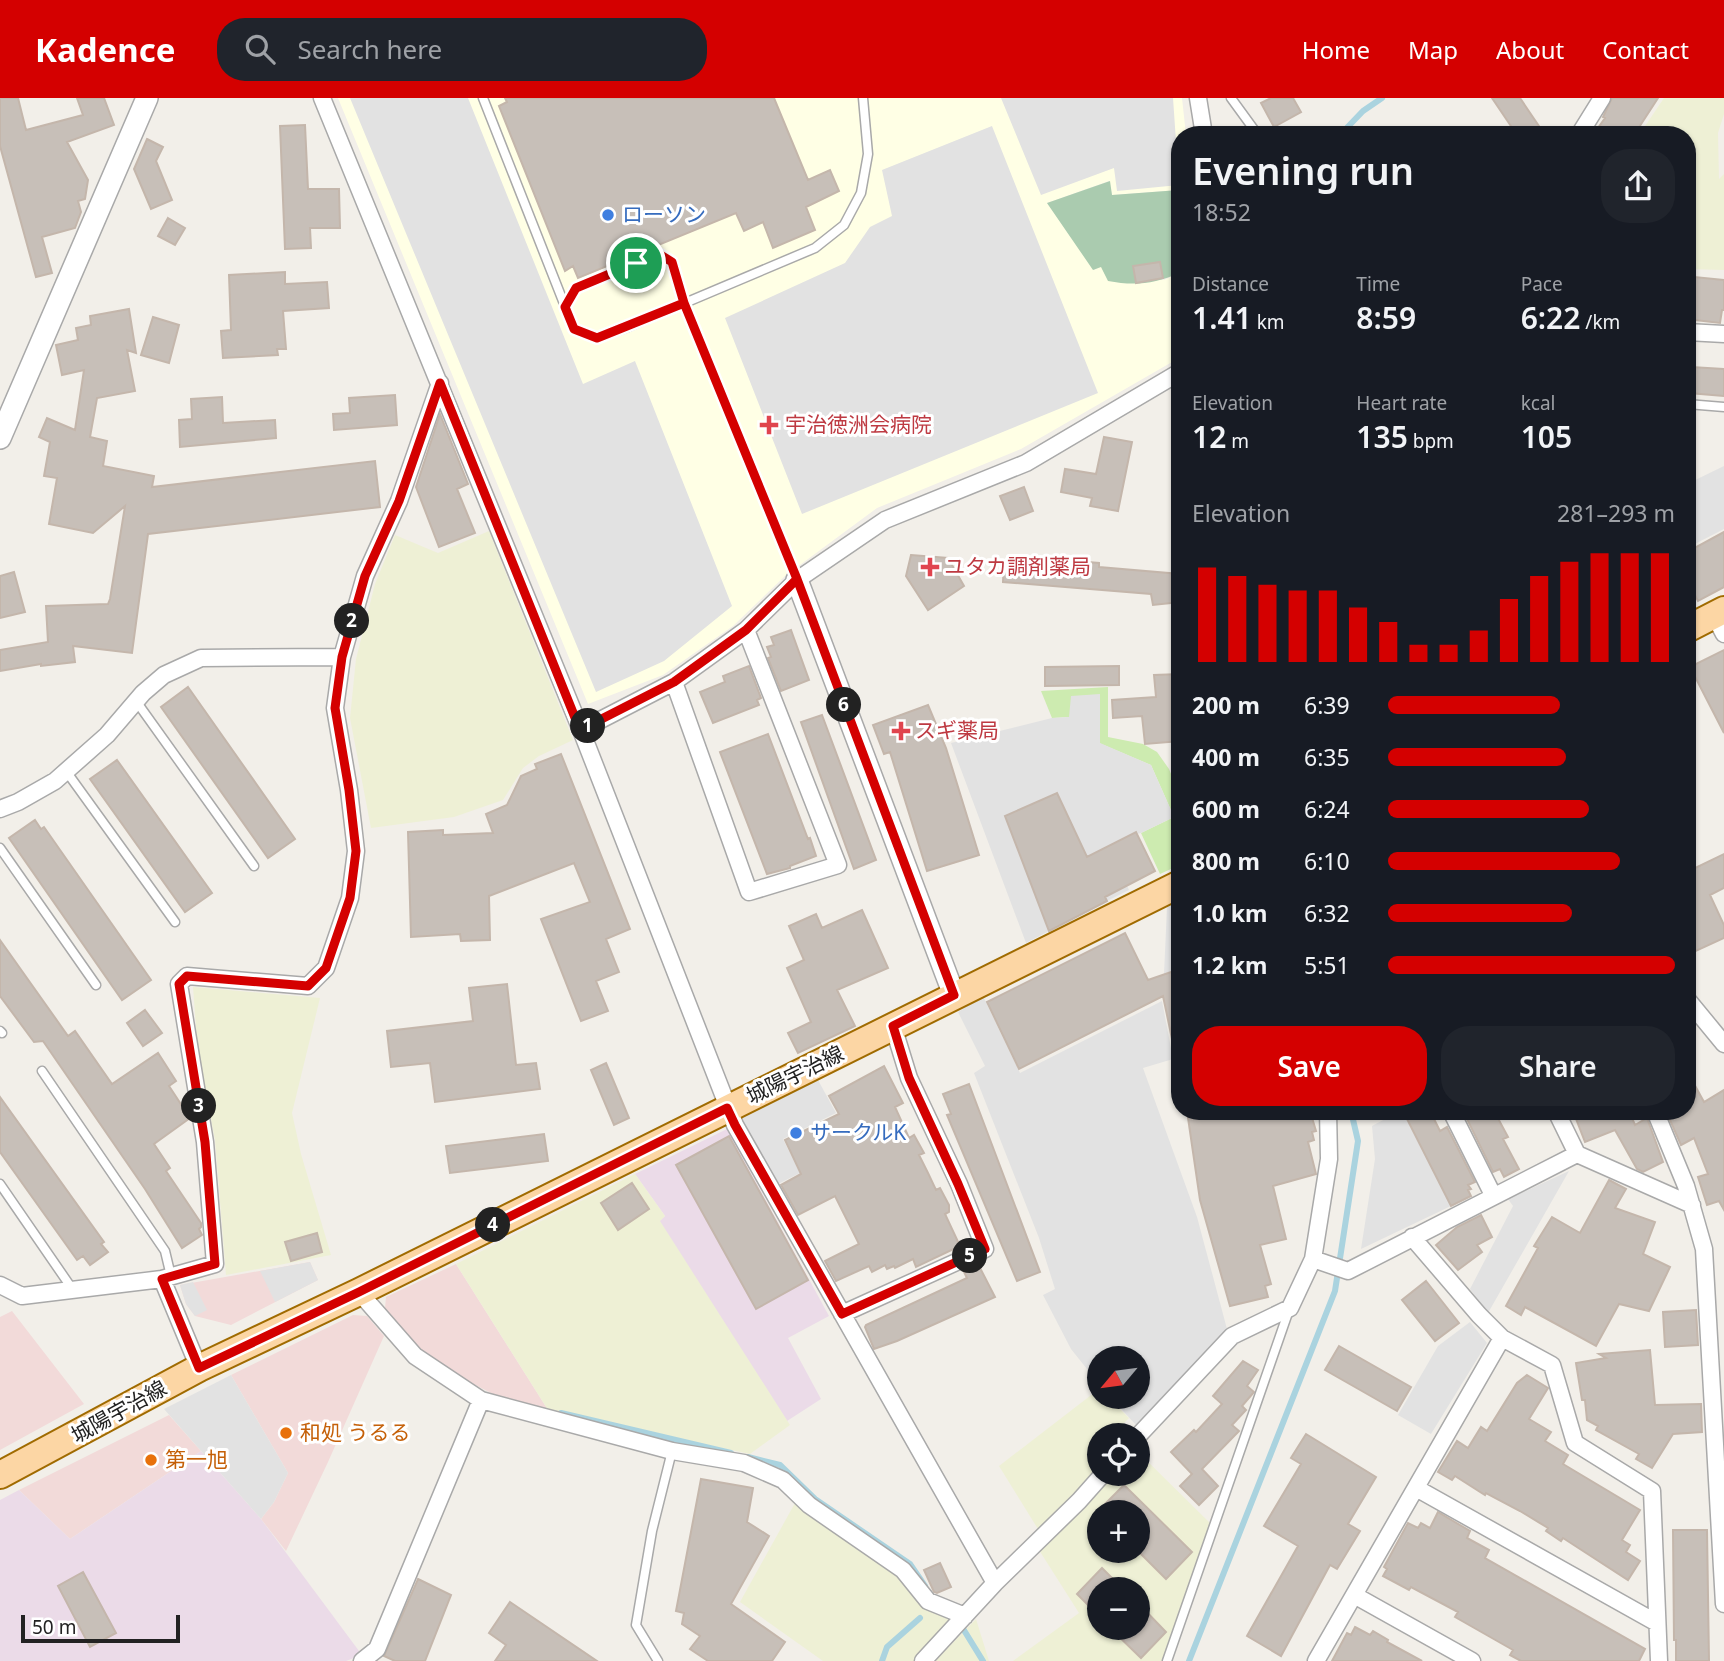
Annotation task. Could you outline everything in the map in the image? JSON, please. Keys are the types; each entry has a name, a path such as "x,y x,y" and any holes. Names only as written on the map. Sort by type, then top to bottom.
{"main road":[{"path":"1696,627 1721,620"},
{"name":"城陽宇治線","path":"0,1475 199,1368 359,1292 1171,888"}],"street":[{"path":"1,430 147,98"},
{"path":"322,98 580,730 727,1108 995,1583"},
{"path":"1198,98 1203,126"},
{"path":"1585,126 1602,98"},
{"path":"1696,332 1724,334"},
{"path":"580,730 674,682 746,630 797,579 885,520 1026,463 1171,377"},
{"path":"0,1285 22,1296 167,1278 215,1264 205,1142 179,984 187,976 308,986 326,968 350,898 356,851 335,708 342,657 365,576 399,501 440,383"},
{"path":"797,579 954,995"},
{"path":"674,682 749,892 838,865 746,630"},
{"path":"0,809 55,781 107,736 136,701 164,675 201,658 342,657"},
{"path":"1696,1010 1724,1044"},
{"path":"842,1314 985,1249 909,1078 893,1026"},
{"path":"1150,1423 1232,1336 1290,1308 1316,1261 1329,1159 1328,1120"},
{"path":"1456,1120 1493,1195"},
{"path":"1560,1120 1577,1154 1692,1205"},
{"path":"1659,1120 1686,1186 1704,1249 1724,1604"},
{"path":"1316,1261 1348,1270 1577,1154"},
{"path":"1412,1237 1479,1315 1503,1338 1552,1365 1575,1443 1652,1491 1659,1661"},
{"path":"167,1278 199,1368"},
{"path":"359,1292 415,1356 481,1400 671,1451 744,1463 783,1480 809,1505 904,1570 928,1601 965,1616"},
{"path":"1316,1661 1503,1338"},
{"path":"362,1661 377,1649 481,1400"},
{"path":"923,1661 995,1583 1092,1486"},
{"path":"1416,1488 1657,1623"},
{"path":"1354,1595 1472,1661"}],"lane":[{"path":"483,98 574,329 597,338 814,248 844,225 862,194 868,154 863,98"},
{"path":"1231,98 1251,126"},
{"path":"565,307 576,288 659,254 672,262 684,303 797,579"},
{"path":"1696,405 1724,407"},
{"path":"136,701 254,866"},
{"path":"66,771 175,922"},
{"path":"0,848 96,985"},
{"path":"41,1071 165,1251 167,1278"},
{"path":"0,1184 74,1290"},
{"path":"1167,1661 1290,1308"},
{"path":"658,1661 636,1625 652,1531 671,1451"}],"shaded area":[{"name":"宇治徳洲会病院","path":"338,98 1182,98 1185,126 1171,126 1171,191 1112,195 1109,181 1047,203 1094,270 1101,266 1164,280 1171,277 1171,363 1021,449 877,508 785,576 733,626 663,675 588,704"},
{"path":"350,98 468,98 583,384 635,361 732,606 664,661 596,692"},
{"path":"1001,98 1173,98 1175,126 1171,126 1171,186 1117,191 1114,168 1041,195"},
{"path":"1664,98 1724,98 1724,114 1718,133 1719,179 1724,174 1724,270 1696,269 1696,126 1645,126"},
{"path":"992,126 1098,393 802,514 725,318 845,263 870,227 892,216 882,170"},
{"path":"1110,181 1112,195 1171,191 1171,276 1144,283 1108,281 1101,267 1093,270 1047,203"},
{"path":"1724,466 1724,529 1696,543 1696,480"},
{"path":"489,531 573,740 539,756 523,768 503,800 454,817 371,828 350,718 356,659 375,584 395,535 438,553"},
{"path":"1100,694 1100,743 1151,765 1171,810 1171,818 1108,846 1129,890 1107,901 1057,793 1005,816 1049,931 1026,943 951,743 1052,718 1069,717 1071,696"},
{"path":"1171,905 1171,971 1164,974 1167,907"},
{"path":"193,987 320,998 292,1113 301,1154 331,1255 226,1275 215,1140 198,1054"},
{"path":"983,996 1020,1073 1162,1001 1171,1060 1143,1068 1197,1217 1227,1329 1138,1423 1134,1423 1121,1409 1150,1409 1150,1346 1087,1346 1087,1369 1071,1349 1043,1295 1055,1289 1039,1238 974,1073 985,1066 958,1012"},
{"name":"サークルK","path":"818,1080 836,1113 783,1139 800,1173 774,1186 739,1120"},
{"path":"1383,1120 1408,1120 1453,1205 1361,1249 1375,1159 1372,1126"},
{"path":"727,1129 829,1316 788,1338 821,1399 787,1421 659,1221 665,1216 635,1174"},
{"path":"1569,1171 1488,1313 1470,1289 1513,1206 1508,1199"},
{"path":"635,1174 665,1216 660,1221 790,1425 750,1454 548,1410 456,1264"},
{"path":"310,1262 318,1280 231,1325 195,1316 186,1304 180,1285"},
{"path":"310,1262 318,1280 275,1302 260,1271"},
{"path":"456,1264 548,1410 493,1394 448,1371 425,1355 385,1308 386,1297"},
{"path":"193,1282 207,1310 195,1316 186,1304 180,1285"},
{"path":"12,1311 84,1404 0,1450 0,1317"},
{"path":"353,1315 367,1316 384,1336 286,1551 261,1519 274,1502 288,1473 231,1375"},
{"path":"1470,1322 1487,1343 1431,1434 1398,1415 1438,1346"},
{"path":"231,1375 288,1473 274,1502 261,1519 164,1409"},
{"path":"1087,1398 1087,1409 1120,1409 1129,1418 1124,1423 1087,1423 1087,1486 1150,1486 1150,1464 1211,1524 1163,1661 1013,1661 1079,1613 1039,1550 1046,1542 999,1466"},
{"path":"169,1415 201,1451 70,1539 19,1490"},
{"path":"201,1451 261,1519 362,1655 346,1661 0,1661 0,1500 19,1490 70,1539"},
{"path":"795,1503 898,1571 951,1616 953,1622 915,1661 823,1661 740,1602"},
{"path":"976,1619 989,1661 935,1661"}],"green space":[{"path":"1108,687 1108,737 1143,744 1157,752 1171,774 1171,810 1151,765 1099,743 1070,717 1052,718 1041,691"},
{"path":"1171,818 1171,869 1160,874 1141,833"}],"building":[{"path":"0,98 18,98 26,130 83,115 77,98 104,98 114,125 67,142 88,180 85,199 78,201 81,212 75,228 42,237 52,273 36,277 0,146"},
{"path":"505,98 774,98 808,180 830,170 839,191 806,207 815,230 773,248 763,222 744,231 736,213 578,278 573,266 565,271 499,106 507,102"},
{"path":"1271,98 1293,98 1301,112 1273,126 1261,103"},
{"path":"1492,98 1520,98 1539,126 1511,126"},
{"path":"1612,98 1658,98 1640,126 1599,126 1605,118 1603,117"},
{"path":"305,125 308,189 339,189 340,228 310,228 311,248 285,249 280,126"},
{"path":"147,139 163,147 156,161 172,200 151,209 134,169"},
{"path":"168,218 185,228 175,245 158,236"},
{"path":"1160,262 1163,278 1136,283 1133,266"},
{"path":"285,272 285,284 327,282 329,308 283,311 286,349 277,349 278,355 223,358 221,331 231,330 229,275"},
{"path":"1696,277 1724,280 1724,310 1720,323 1696,320"},
{"path":"129,309 136,353 127,350 135,391 97,398 90,437 107,441 103,466 154,476 152,487 375,461 380,507 148,534 132,653 73,646 75,662 0,671 0,650 48,642 46,606 108,604 110,599 125,506 93,533 49,524 57,478 44,476 50,442 39,437 47,418 75,430 84,370 62,375 56,345 78,340 76,328 91,325 90,316"},
{"path":"153,317 179,325 169,363 141,355"},
{"path":"1696,367 1724,369 1724,396 1696,394"},
{"path":"395,395 397,425 334,430 333,414 350,413 349,398"},
{"path":"222,397 223,423 275,420 276,438 180,447 179,420 192,419 191,399"},
{"path":"440,414 468,484 457,489 475,533 439,547 416,487"},
{"path":"1104,437 1132,442 1118,511 1090,506 1092,498 1061,492 1065,469 1096,474"},
{"path":"1024,487 1033,511 1010,520 1000,496"},
{"path":"1724,532 1724,587 1698,601 1696,597 1696,547"},
{"name":"ユタカ調剤薬局","path":"911,555 948,558 964,586 928,610 906,576"},
{"path":"1075,561 1099,563 1099,567 1171,573 1171,603 1153,605 1151,594 1003,582 1004,562 1074,566"},
{"path":"14,572 25,612 0,618 0,576"},
{"path":"791,630 809,680 781,691 768,658 771,657 767,647 774,645 771,637"},
{"path":"1724,650 1724,733 1696,679 1696,664"},
{"path":"749,666 761,698 757,700 759,705 713,723 700,692 725,682 723,676"},
{"path":"1119,666 1119,685 1045,686 1045,667"},
{"path":"1171,674 1171,742 1145,744 1142,716 1113,718 1112,700 1156,697 1154,675"},
{"path":"188,687 295,839 268,858 161,707"},
{"path":"928,705 946,748 979,855 927,871 890,752 884,754 873,725"},
{"path":"822,715 876,860 854,869 801,722"},
{"path":"768,734 816,856 790,868 767,874 720,752"},
{"path":"561,754 630,929 606,939 619,972 596,981 608,1011 581,1021 541,919 590,902 574,863 489,896 490,940 461,941 460,934 411,937 408,832 443,830 443,835 493,833 486,814 507,805 521,776 537,769 535,764"},
{"path":"117,760 212,893 185,912 90,779"},
{"path":"1057,793 1087,857 1136,832 1155,871 1105,897 1107,901 1049,931 1005,816"},
{"path":"35,820 41,829 44,827 151,980 122,1000 9,838"},
{"path":"1724,854 1724,888 1710,895 1724,925 1724,938 1696,951 1696,868"},
{"path":"862,910 888,968 837,990 855,1026 798,1053 788,1033 811,1022 787,968 804,960 789,926 816,914 822,928"},
{"path":"1125,933 1148,980 1171,972 1171,1034 1163,996 1019,1069 987,1002"},
{"path":"0,940 68,1036 75,1031 112,1084 158,1053 176,1081 169,1086 190,1118 154,1144 170,1168 166,1171 201,1223 199,1229 202,1235 182,1248 145,1189 43,1041 34,1042 0,996"},
{"path":"507,984 516,1065 536,1063 540,1089 435,1102 430,1063 391,1067 387,1031 473,1021 469,988"},
{"path":"145,1010 162,1033 143,1046 127,1023"},
{"path":"606,1063 629,1118 614,1125 591,1070"},
{"path":"884,1066 903,1103 895,1107 909,1138 914,1135 924,1153 919,1155 936,1190 940,1188 949,1205 949,1212 945,1214 960,1246 916,1267 913,1259 895,1268 894,1266 887,1269 885,1265 872,1272 869,1266 836,1281 825,1261 859,1244 835,1196 798,1215 781,1185 801,1174 785,1140 839,1114 829,1096"},
{"path":"969,1084 1040,1272 1017,1281 947,1115 951,1114 943,1094"},
{"path":"1696,1087 1704,1102 1724,1090 1724,1210 1719,1201 1707,1205 1698,1177 1708,1174 1694,1138 1681,1145 1670,1120 1696,1120"},
{"path":"0,1097 104,1242 101,1244 108,1252 90,1265 83,1256 77,1260 0,1152"},
{"path":"1188,1120 1313,1120 1316,1131 1312,1132 1314,1140 1308,1142 1316,1174 1273,1186 1286,1239 1260,1245 1271,1284 1265,1286 1268,1297 1230,1306 1200,1200"},
{"path":"1408,1120 1434,1120 1440,1131 1447,1127 1475,1182 1468,1185 1471,1196 1451,1206"},
{"path":"1467,1120 1499,1120 1508,1137 1503,1139 1519,1169 1504,1177 1500,1169 1493,1172"},
{"path":"1576,1120 1633,1120 1635,1125 1648,1120 1663,1162 1643,1172 1637,1169 1615,1130 1585,1142"},
{"path":"544,1134 548,1161 450,1173 446,1146"},
{"path":"729,1136 808,1280 756,1309 676,1165"},
{"path":"1609,1180 1626,1189 1615,1208 1655,1222 1643,1254 1670,1267 1649,1311 1619,1304 1596,1346 1525,1307 1521,1315 1506,1306 1538,1248 1534,1246 1552,1217 1580,1233"},
{"path":"632,1183 649,1209 618,1230 601,1203"},
{"path":"1481,1215 1492,1237 1477,1245 1482,1252 1458,1270 1436,1245 1457,1227"},
{"path":"317,1233 322,1252 291,1261 285,1242"},
{"path":"978,1264 995,1297 874,1349 866,1325 967,1278 963,1270"},
{"path":"1426,1281 1459,1323 1435,1341 1402,1300"},
{"path":"1696,1310 1698,1345 1665,1347 1663,1312"},
{"path":"1339,1346 1411,1387 1397,1411 1325,1370"},
{"path":"1650,1350 1655,1405 1701,1404 1702,1432 1673,1434 1652,1468 1636,1459 1639,1454 1596,1430 1598,1426 1587,1420 1576,1363 1606,1358 1599,1354"},
{"path":"1243,1361 1258,1370 1247,1386 1254,1392 1242,1406 1246,1410 1232,1425 1239,1431 1202,1469 1218,1486 1199,1505 1180,1486 1192,1474 1171,1452 1194,1430 1196,1432 1222,1404 1213,1396"},
{"path":"1527,1375 1548,1388 1529,1419 1551,1432 1545,1441 1568,1455 1563,1464 1640,1510 1622,1540 1630,1545 1626,1552 1640,1561 1628,1580 1563,1538 1561,1541 1546,1531 1548,1528 1520,1511 1486,1493 1485,1495 1455,1476 1452,1480 1438,1472 1457,1441 1468,1448 1481,1427 1487,1431 1517,1383"},
{"path":"1306,1434 1376,1477 1348,1524 1360,1531 1337,1569 1330,1565 1281,1656 1247,1636 1298,1546 1264,1526 1301,1464 1291,1458"},
{"path":"701,1479 753,1488 747,1522 769,1536 731,1604 785,1642 772,1661 708,1661 690,1649 700,1636 682,1624 684,1613 676,1611"},
{"path":"1125,1486 1139,1500 1109,1500"},
{"path":"1150,1511 1192,1552 1166,1579 1150,1563"},
{"path":"1438,1512 1470,1531 1467,1538 1489,1550 1485,1558 1645,1649 1639,1661 1521,1661 1510,1655 1513,1650 1455,1617 1458,1612 1411,1587 1409,1590 1383,1576 1387,1569 1384,1567 1408,1523 1418,1528 1421,1523 1430,1528"},
{"path":"1673,1530 1707,1530 1709,1661 1676,1661"},
{"path":"940,1563 951,1587 937,1593 934,1592 924,1570"},
{"path":"1102,1568 1111,1577 1093,1577"},
{"path":"83,1572 116,1633 90,1647 58,1586"},
{"path":"418,1579 451,1595 425,1661 395,1661 384,1656"},
{"path":"1087,1584 1087,1604 1077,1594"},
{"path":"510,1602 597,1661 495,1661 506,1645 489,1633"},
{"path":"1150,1615 1166,1632 1141,1658 1122,1640 1150,1640"},
{"path":"1355,1627 1370,1635 1373,1631 1422,1661 1332,1661 1347,1633 1351,1635"}],"waterway":[{"path":"1349,126 1363,111 1382,98"},
{"path":"1189,1661 1335,1291 1358,1141 1353,1120"},
{"path":"561,1413 731,1453"},
{"path":"748,1457 780,1465 815,1499 910,1564 925,1586"},
{"path":"882,1661 887,1647 920,1618"},
{"path":"962,1627 983,1661"}],"place":[{"name":"ローソン","path":"608,215"},
{"name":"宇治徳洲会病院","path":"769,425"},
{"name":"ユタカ調剤薬局","path":"930,567"},
{"name":"スギ薬局","path":"901,731"},
{"name":"サークルK","path":"796,1133"},
{"name":"和処 うるる","path":"286,1433"},
{"name":"第一旭","path":"151,1460"}],"route":[{"path":"636,263 576,288 565,307 574,329 597,338 684,303 797,579 954,995 893,1026 909,1078 985,1249 842,1314 727,1108 359,1292 199,1368 162,1279 215,1264 205,1142 179,984 187,976 308,986 326,968 350,898 356,851 335,708 342,657 365,576 399,501 440,383 580,730 674,682 746,630 797,579 759,487 684,303 672,262 659,254 636,263"}]}
